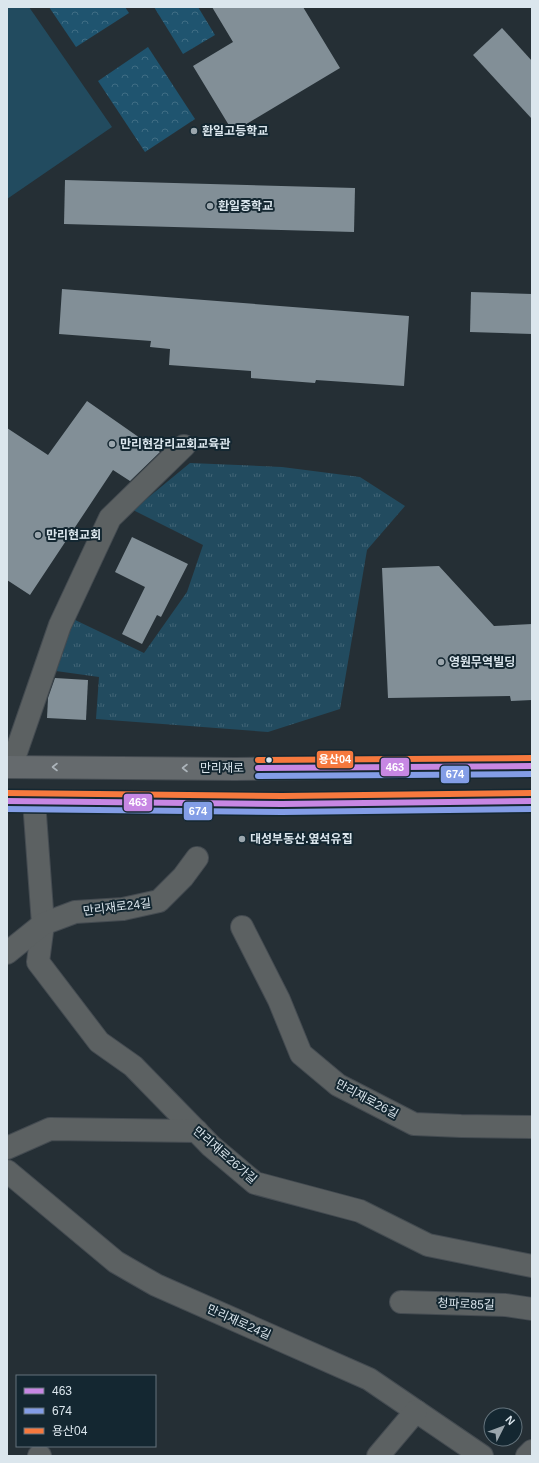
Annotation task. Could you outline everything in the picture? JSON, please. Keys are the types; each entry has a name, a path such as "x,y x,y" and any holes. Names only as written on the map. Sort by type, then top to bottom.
{"main road":[{"name":"만리재로","path":"9,767 235,769 532,766"},
{"path":"7,801 386,804 532,801"}],"street":[{"path":"9,767 60,625 110,518 184,446"},
{"path":"34,801 43,924"},
{"name":"만리재로24길","path":"7,952 43,924 76,912 123,908 159,901 183,877 197,858"},
{"name":"만리재로26가길","path":"43,924 38,962 99,1042 132,1066 197,1131 255,1183 360,1211 428,1245 532,1266"},
{"name":"만리재로26길","path":"242,927 278,1000 301,1054 338,1085 414,1124 532,1127"},
{"path":"7,1148 50,1129 197,1131"},
{"name":"만리재로24길","path":"8,1172 116,1262 156,1285 369,1379 482,1456"},
{"name":"청파로85길","path":"400,1302 505,1305 532,1309"},
{"path":"378,1456 416,1411"},
{"path":"527,1456 532,1451"}],"green space":[{"path":"7,7 29,7 112,127 7,199"},
{"path":"49,7 125,7 129,13 76,47"},
{"path":"154,7 198,7 215,35 183,54"},
{"path":"148,47 195,119 145,152 98,81"},
{"path":"190,463 282,467 360,477 405,506 367,550 340,709 268,732 96,719 99,677 56,671 71,618 144,653 187,592 203,545 133,510"}],"building":[{"path":"212,7 303,7 340,68 233,132 193,66 233,42"},
{"path":"502,28 532,61 532,119 473,55"},
{"name":"환일중학교","path":"65,180 355,188 354,232 64,224"},
{"path":"62,289 409,316 404,386 316,380 315,383 251,378 251,371 169,365 170,349 150,347 151,341 59,334"},
{"path":"471,292 532,294 532,334 470,332"},
{"name":"만리현교회","path":"87,401 160,452 130,481 113,470 30,595 7,580 7,428 48,455"},
{"path":"132,537 188,564 161,617 157,615 142,644 122,634 145,587 115,572"},
{"name":"영원무역빌딩","path":"439,566 494,626 532,624 532,700 511,701 510,696 388,698 382,568"},
{"path":"55,678 88,680 86,720 47,718 48,698"}],"transit line":[{"name":"용산04","path":"258,760 532,758"},
{"name":"463","path":"258,768 532,766"},
{"name":"674","path":"258,776 532,774"},
{"name":"용산04","path":"7,793 282,796 532,793"},
{"name":"463","path":"7,801 282,804 532,801"},
{"name":"674","path":"7,809 282,812 532,809"}],"place":[{"name":"환일고등학교","path":"194,131"},
{"name":"환일중학교","path":"210,206"},
{"name":"만리현감리교회교육관","path":"112,444"},
{"name":"만리현교회","path":"38,535"},
{"name":"영원무역빌딩","path":"441,662"},
{"name":"대성부동산.옆석유집","path":"242,839"}]}
